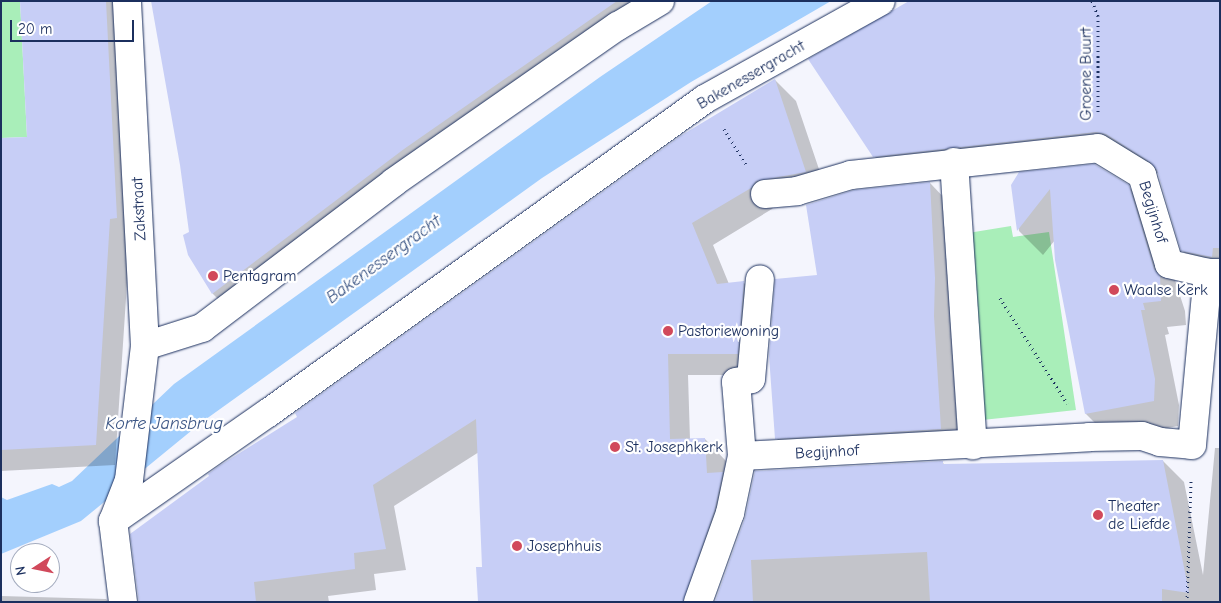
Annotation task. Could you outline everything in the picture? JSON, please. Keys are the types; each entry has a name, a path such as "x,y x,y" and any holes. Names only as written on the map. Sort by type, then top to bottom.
{"street":[{"name":"Zakstraat","path":"113,521 130,480 145,346 127,1"},
{"path":"145,346 202,328 394,182 618,26 660,1"},
{"name":"Bakenessergracht","path":"113,521 268,413 705,100 881,1"},
{"path":"765,194 797,191 851,175 954,162 1098,148"},
{"name":"Begijnhof","path":"742,456 973,445 1089,437 1142,436 1160,442 1192,444 1212,279 1169,264 1142,175 1098,148"},
{"path":"954,162 973,445"},
{"path":"698,602 730,513 742,456 736,382 751,379 760,279"},
{"path":"113,521 122,602"}],"path":[{"name":"Groene Buurt","path":"1092,1 1098,16 1098,148"},
{"path":"705,100 765,194"},
{"path":"995,290 1089,437"},
{"path":"1187,602 1192,444"}],"green space":[{"path":"1,1 20,1 27,137 1,138"},
{"path":"1011,226 1013,237 1049,232 1076,410 982,420 968,233"}],"water":[{"name":"Korte Jansbrug","path":"712,1 831,1 691,82 542,178 202,422 81,521 28,543 10,543 10,550 1,554 1,497 7,500 52,484 59,487 72,481 174,384 600,77"}],"building":[{"path":"20,1 106,1 117,218 110,219 96,445 1,450 1,138 27,137"},
{"path":"151,1 617,1 404,149 212,294 188,255 183,235 189,232 180,165"},
{"path":"909,1 1220,1 1220,248 1213,248 1212,257 1181,251 1157,170 1150,162 1106,134 1096,132 873,157 808,59"},
{"path":"775,79 806,172 756,181 751,188 692,223 717,284 744,281 738,354 668,354 670,439 705,438 707,473 723,472 715,509 683,602 478,602 476,567 482,567 476,419 373,485 386,549 354,553 355,569 254,582 256,602 139,602 130,534 209,476 208,474 219,466 297,417 295,413 682,135"},
{"name":"Waalse Kerk","path":"1094,164 1129,185 1154,269 1160,276 1161,301 1143,303 1145,310 1141,310 1155,379 1154,401 1085,414 1055,260 1050,189 1017,231 1011,185 1019,172"},
{"path":"930,182 935,278 934,316 941,429 775,439 769,356 775,279 817,275 806,205 854,190"},
{"path":"1163,460 1189,593 1162,589 1162,602 930,602 927,552 751,560 753,602 715,602 745,518 755,471 943,461 943,464"}],"place":[{"name":"Pentagram","path":"213,276"},
{"name":"Waalse Kerk","path":"1114,290"},
{"name":"Pastoriewoning","path":"668,331"},
{"name":"St. Josephkerk","path":"615,447"},
{"name":"Theater de Liefde","path":"1098,515"},
{"name":"Josephhuis","path":"517,546"}]}
